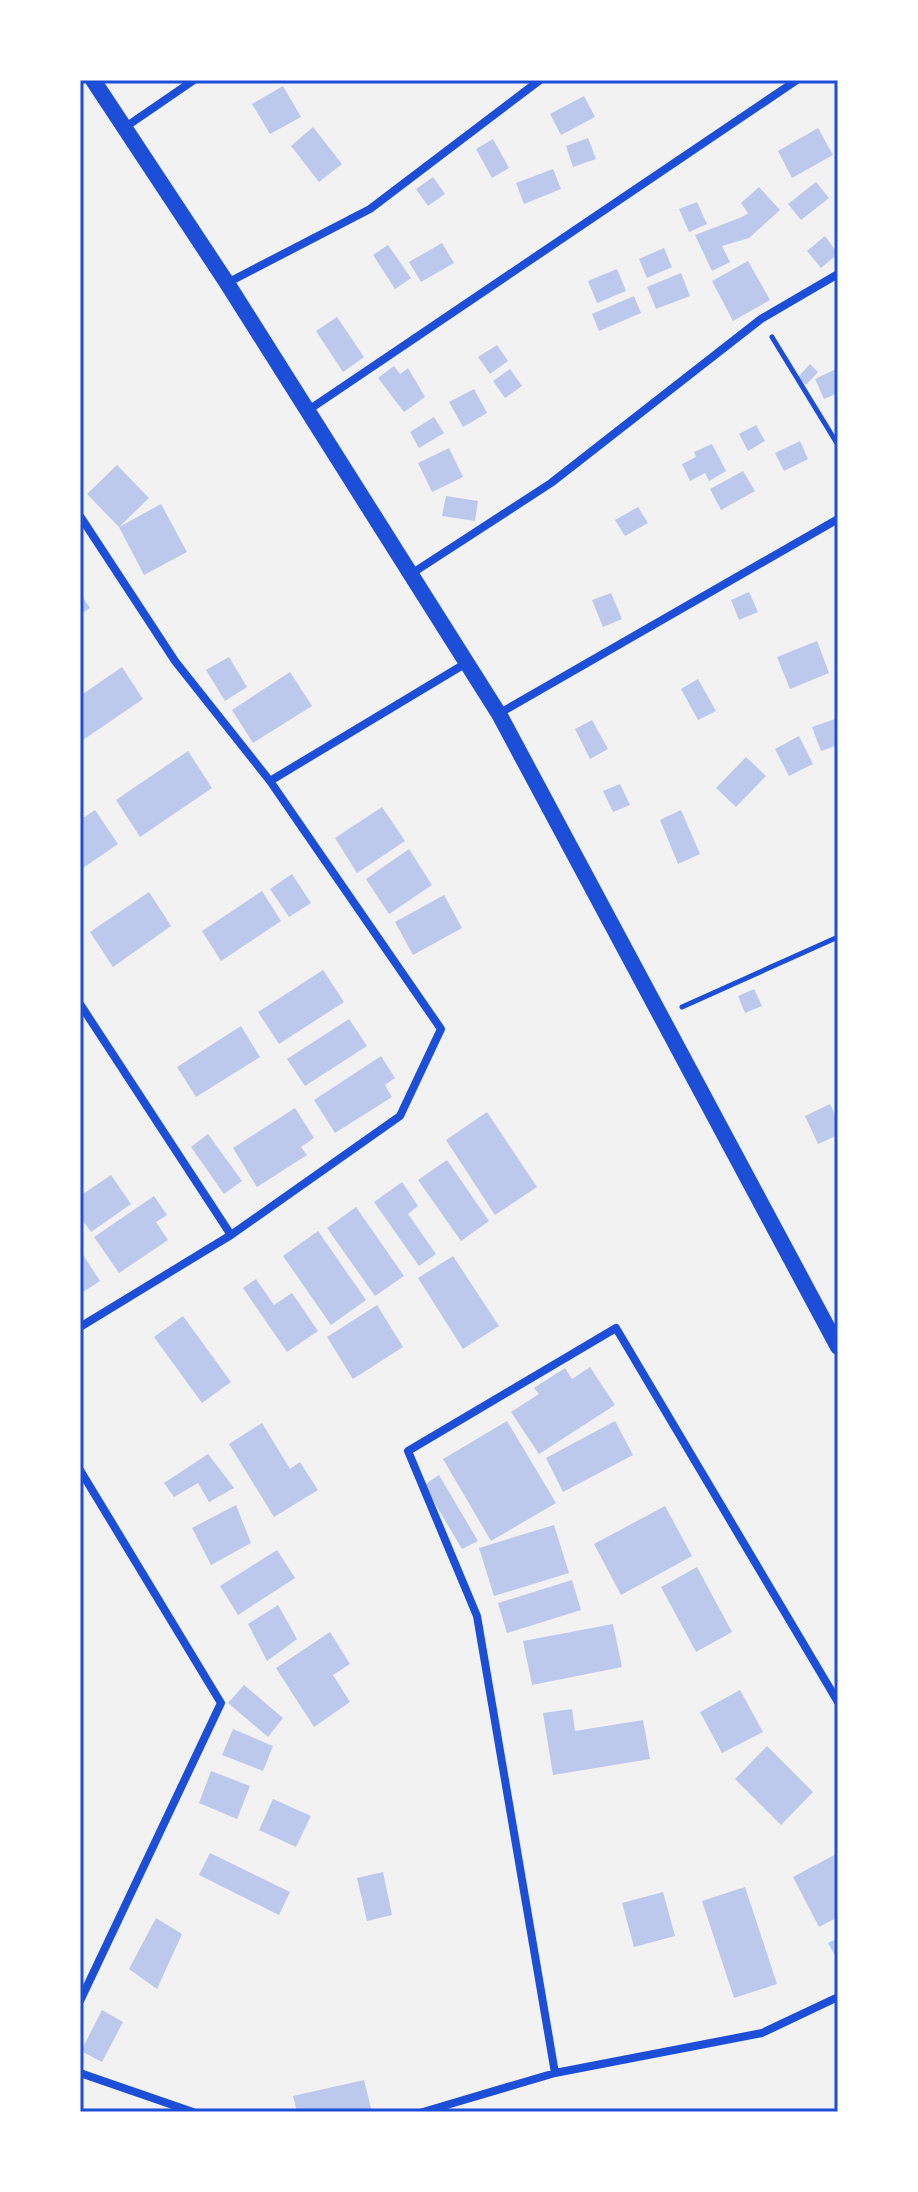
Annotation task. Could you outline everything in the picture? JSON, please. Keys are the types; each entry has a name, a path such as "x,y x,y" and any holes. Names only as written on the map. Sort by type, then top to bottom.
{"main road":[{"path":"93,80 227,283 499,714 838,1347"}],"street":[{"path":"124,129 194,80"},
{"path":"227,283 370,209 540,80"},
{"path":"306,411 797,80"},
{"path":"410,574 551,483 761,319 838,274"},
{"path":"80,516 175,661 270,781 441,1029 400,1116 231,1235 80,1327"},
{"path":"499,714 838,519"},
{"path":"270,781 468,662"},
{"path":"80,1004 231,1235"},
{"path":"555,2073 477,1616 408,1451 616,1328 838,1702"},
{"path":"80,1470 221,1703 80,2001"},
{"path":"423,2112 555,2073 762,2033 838,1997"},
{"path":"80,2073 193,2112"}],"path":[{"path":"761,319 838,445"},
{"path":"662,1016 838,937"}],"building":[{"path":"283,86 301,117 270,134 252,104"},
{"path":"584,96 595,117 561,135 550,114"},
{"path":"313,127 342,164 319,182 291,146"},
{"path":"818,128 833,155 792,178 778,151"},
{"path":"588,138 596,159 573,167 566,146"},
{"path":"493,139 509,168 492,178 476,149"},
{"path":"553,169 561,189 524,204 516,183"},
{"path":"433,177 445,194 428,206 416,189"},
{"path":"816,182 829,198 801,220 788,204"},
{"path":"759,187 780,210 749,238 722,246 730,262 712,271 695,235 748,213 741,203"},
{"path":"697,202 707,224 689,232 679,209"},
{"path":"825,236 838,254 821,268 807,251"},
{"path":"442,243 454,263 421,282 409,262"},
{"path":"388,245 411,278 395,289 373,255"},
{"path":"664,248 672,267 647,278 639,259"},
{"path":"748,261 770,300 733,321 712,281"},
{"path":"617,269 626,291 597,303 588,281"},
{"path":"681,273 690,296 656,309 647,287"},
{"path":"634,296 641,313 599,331 592,314"},
{"path":"337,317 364,357 343,372 316,331"},
{"path":"497,345 508,361 490,374 478,357"},
{"path":"810,364 818,372 806,385 798,377"},
{"path":"394,366 400,374 408,368 425,397 404,412 378,378"},
{"path":"838,368 838,393 824,399 815,379"},
{"path":"510,369 522,386 505,398 493,381"},
{"path":"474,389 487,413 463,427 449,402"},
{"path":"434,417 444,433 419,448 410,432"},
{"path":"756,425 765,441 748,451 739,434"},
{"path":"800,441 808,459 784,471 775,453"},
{"path":"712,444 726,471 709,481 705,473 690,481 682,464 696,457 694,452"},
{"path":"449,448 463,477 432,492 418,463"},
{"path":"117,465 149,498 119,527 87,494"},
{"path":"743,471 755,491 721,510 710,489"},
{"path":"446,496 478,501 475,521 442,516"},
{"path":"161,504 187,552 144,575 119,527"},
{"path":"638,507 648,523 625,536 615,520"},
{"path":"749,592 758,612 739,620 731,600"},
{"path":"80,593 90,608 80,615"},
{"path":"611,593 622,619 603,627 592,600"},
{"path":"817,641 829,673 790,689 777,657"},
{"path":"229,657 247,687 225,701 206,670"},
{"path":"122,667 143,699 80,742 80,696"},
{"path":"290,672 312,706 253,743 232,710"},
{"path":"698,679 716,711 698,720 681,689"},
{"path":"838,718 838,745 821,751 812,727"},
{"path":"592,720 608,749 590,759 575,729"},
{"path":"799,736 813,764 789,776 775,749"},
{"path":"188,751 212,788 140,837 116,800"},
{"path":"746,757 766,776 736,807 716,788"},
{"path":"620,784 630,805 613,812 603,791"},
{"path":"382,807 405,841 357,873 335,838"},
{"path":"95,810 118,844 80,870 80,820"},
{"path":"681,810 700,854 678,864 660,820"},
{"path":"409,849 432,885 389,914 366,879"},
{"path":"292,874 311,903 289,917 270,889"},
{"path":"262,891 281,921 221,961 202,931"},
{"path":"149,892 171,926 113,967 90,932"},
{"path":"444,895 462,928 413,955 395,922"},
{"path":"323,970 344,1002 279,1044 258,1012"},
{"path":"754,989 762,1006 745,1013 738,996"},
{"path":"349,1019 367,1046 305,1086 287,1059"},
{"path":"241,1026 260,1057 196,1097 177,1067"},
{"path":"381,1056 395,1078 385,1085 392,1097 335,1133 314,1100"},
{"path":"830,1104 838,1121 838,1135 818,1144 805,1116"},
{"path":"295,1108 314,1138 301,1147 307,1155 257,1187 233,1148"},
{"path":"487,1112 537,1187 495,1215 446,1140"},
{"path":"208,1134 242,1181 224,1194 191,1147"},
{"path":"447,1160 489,1221 461,1241 418,1180"},
{"path":"111,1175 131,1204 91,1232 80,1217 80,1196"},
{"path":"402,1182 418,1206 408,1214 436,1254 419,1266 374,1202"},
{"path":"154,1196 167,1215 156,1222 168,1240 119,1273 94,1237"},
{"path":"356,1207 404,1276 375,1296 327,1228"},
{"path":"318,1231 366,1300 331,1325 283,1256"},
{"path":"80,1250 100,1281 80,1294"},
{"path":"453,1256 499,1326 463,1349 418,1278"},
{"path":"256,1279 274,1305 292,1293 318,1331 287,1352 243,1288"},
{"path":"377,1305 403,1347 353,1379 327,1337"},
{"path":"183,1316 231,1382 202,1403 154,1337"},
{"path":"590,1367 615,1405 539,1454 511,1412 539,1394 534,1388 565,1368 572,1379"},
{"path":"507,1421 556,1503 491,1541 443,1459"},
{"path":"615,1421 633,1455 563,1492 546,1458"},
{"path":"262,1423 290,1469 300,1462 318,1490 274,1517 229,1444"},
{"path":"208,1454 234,1488 209,1502 198,1483 174,1497 164,1483"},
{"path":"439,1475 478,1541 462,1549 424,1485"},
{"path":"236,1505 251,1543 211,1565 192,1528"},
{"path":"665,1506 692,1556 621,1595 594,1544"},
{"path":"554,1525 569,1573 494,1596 479,1548"},
{"path":"277,1550 295,1578 238,1615 220,1586"},
{"path":"697,1567 732,1632 696,1652 661,1587"},
{"path":"572,1580 581,1610 507,1633 498,1603"},
{"path":"278,1605 297,1639 267,1661 248,1624"},
{"path":"613,1624 622,1667 532,1685 523,1641"},
{"path":"330,1632 350,1664 333,1675 350,1702 314,1727 276,1668"},
{"path":"244,1685 283,1718 268,1737 228,1703"},
{"path":"740,1690 763,1732 722,1753 700,1712"},
{"path":"572,1709 575,1731 643,1720 650,1759 553,1775 543,1713"},
{"path":"233,1729 273,1746 263,1771 222,1755"},
{"path":"767,1746 813,1792 781,1825 735,1779"},
{"path":"211,1771 250,1786 237,1819 199,1803"},
{"path":"273,1799 311,1816 296,1847 259,1830"},
{"path":"210,1853 290,1892 279,1915 199,1875"},
{"path":"838,1853 838,1917 819,1927 793,1877"},
{"path":"383,1872 392,1915 367,1921 357,1878"},
{"path":"745,1887 777,1984 734,1998 702,1901"},
{"path":"663,1892 675,1936 634,1947 622,1903"},
{"path":"156,1918 182,1934 157,1989 129,1969"},
{"path":"838,1938 838,1961 828,1943"},
{"path":"102,2010 123,2022 102,2062 81,2051"},
{"path":"364,2080 372,2112 297,2112 293,2096"}]}
